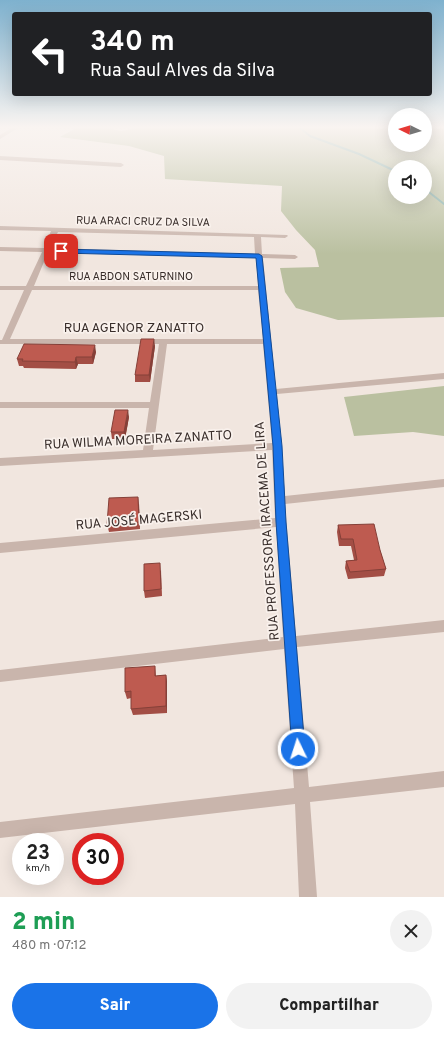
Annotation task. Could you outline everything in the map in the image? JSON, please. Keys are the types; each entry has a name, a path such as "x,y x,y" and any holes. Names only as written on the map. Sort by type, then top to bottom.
{"street":[{"name":"RUA ARACI CRUZ DA SILVA","path":"0,228 285,236"},
{"path":"3,342 55,230"},
{"name":"RUA PROFESSORA IRACEMA DE LIRA","path":"257,235 277,446 281,522 302,795 308,897"},
{"path":"0,249 294,257"},
{"name":"RUA ABDON SATURNINO","path":"0,288 262,288"},
{"name":"RUA AGENOR ZANATTO","path":"3,342 267,341"},
{"path":"148,453 163,342"},
{"path":"272,392 444,376"},
{"path":"0,405 154,405"},
{"name":"RUA WILMA MOREIRA ZANATTO","path":"0,462 277,446"},
{"path":"281,500 444,483"},
{"name":"RUA JOSÉ MAGERSKI","path":"0,548 281,522"},
{"path":"0,676 290,642 444,626"},
{"path":"0,830 444,778"}],"green space":[{"path":"165,170 388,170 388,204 432,204 432,170 444,170 444,317 338,320 296,308 285,292 280,268 319,267 315,250 281,211 282,186 165,179"},
{"path":"444,386 444,436 413,432 354,436 344,397"}],"building":[{"path":"141,339 154,339 149,375 135,375"},
{"path":"24,344 95,345 92,357 76,357 75,362 22,361 23,359 17,359"},
{"path":"115,410 128,410 124,432 111,432"},
{"path":"138,497 139,522 107,524 109,498"},
{"path":"374,524 386,569 350,572 346,561 357,560 353,539 341,539 338,525"},
{"path":"160,563 161,589 144,591 144,564"},
{"path":"155,666 155,676 166,675 166,706 131,709 131,691 125,692 125,668"}],"waterway":[{"path":"432,195 444,204"}],"route":[{"path":"61,251 259,256 277,446 281,522 298,749"}]}
